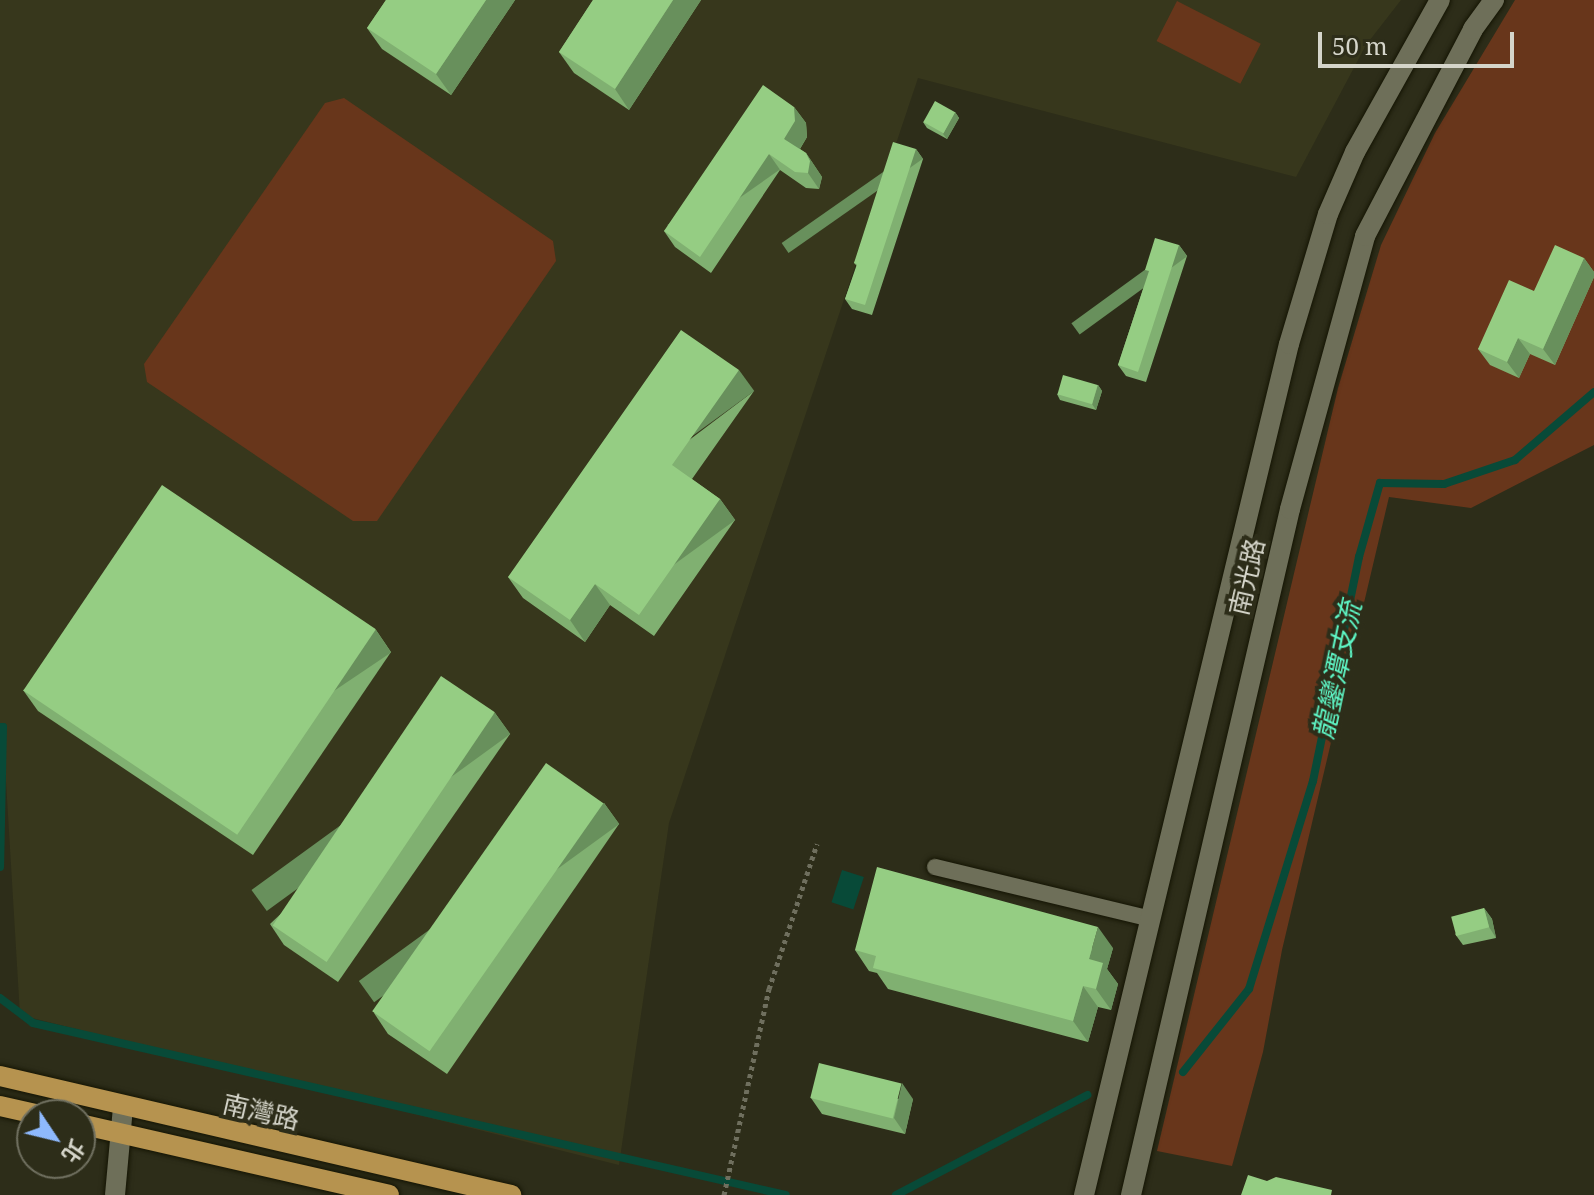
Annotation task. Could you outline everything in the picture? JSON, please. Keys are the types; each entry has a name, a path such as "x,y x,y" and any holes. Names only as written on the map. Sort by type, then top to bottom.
{"main road":[{"name":"南灣路","path":"0,1076 510,1195"},
{"name":"南灣路","path":"96,1128 389,1195"}],"street":[{"name":"南光路","path":"1084,1195 1289,344 1328,214 1355,152 1440,0"},
{"name":"南光路","path":"1131,1195 1290,509 1365,236 1473,29 1494,0"},
{"path":"115,1195 123,1107"}],"lane":[{"path":"935,867 1151,919"}],"path":[{"path":"724,1195 769,989 817,844"}],"shaded area":[{"path":"0,0 1401,0 1366,45 1296,177 918,78 669,823 619,1165 20,1015 4,748 0,747"},
{"path":"1515,0 1594,0 1594,445 1471,508 1389,497 1282,950 1263,1052 1232,1166 1157,1151 1338,388 1381,245 1435,133"},
{"path":"1177,1 1261,44 1240,84 1157,41"},
{"path":"344,98 553,241 556,261 377,521 353,521 147,382 144,364 325,103"},
{"path":"842,870 864,877 853,909 831,902"}],"building":[{"path":"386,0 486,0 436,74 367,28"},
{"path":"593,0 673,0 615,89 559,52"},
{"path":"763,85 794,107 795,121 784,139 806,153 810,161 808,173 795,172 769,154 700,257 664,231"},
{"path":"935,101 955,112 943,133 923,122"},
{"path":"893,142 916,149 865,305 845,299"},
{"path":"1155,238 1179,245 1138,372 1118,365 1149,271 1145,270"},
{"path":"1555,245 1584,258 1543,349 1518,338 1507,362 1478,349 1509,280 1534,291"},
{"path":"681,330 739,370 672,465 720,499 639,615 595,584 570,620 508,577"},
{"path":"1063,375 1098,385 1092,404 1057,394"},
{"path":"162,485 376,629 237,835 23,691"},
{"path":"441,676 495,712 327,962 273,926"},
{"path":"546,763 603,803 430,1051 372,1011"},
{"path":"877,867 1098,927 1089,959 1103,963 1096,989 1083,986 1073,1021 873,968 876,956 855,950"},
{"path":"1484,908 1489,927 1456,936 1451,917"},
{"path":"819,1063 901,1084 893,1118 810,1098"},
{"path":"1248,1175 1267,1181 1276,1177 1332,1190 1331,1195 1241,1195"}],"waterway":[{"name":"龍鑾潭支流","path":"1183,1072 1249,989 1313,781 1359,557 1380,483 1444,484 1515,460 1594,392"},
{"path":"0,727 3,727 0,867"},
{"path":"0,998 33,1023 786,1195"},
{"name":"龍鑾潭支流","path":"896,1195 1087,1095"}]}
